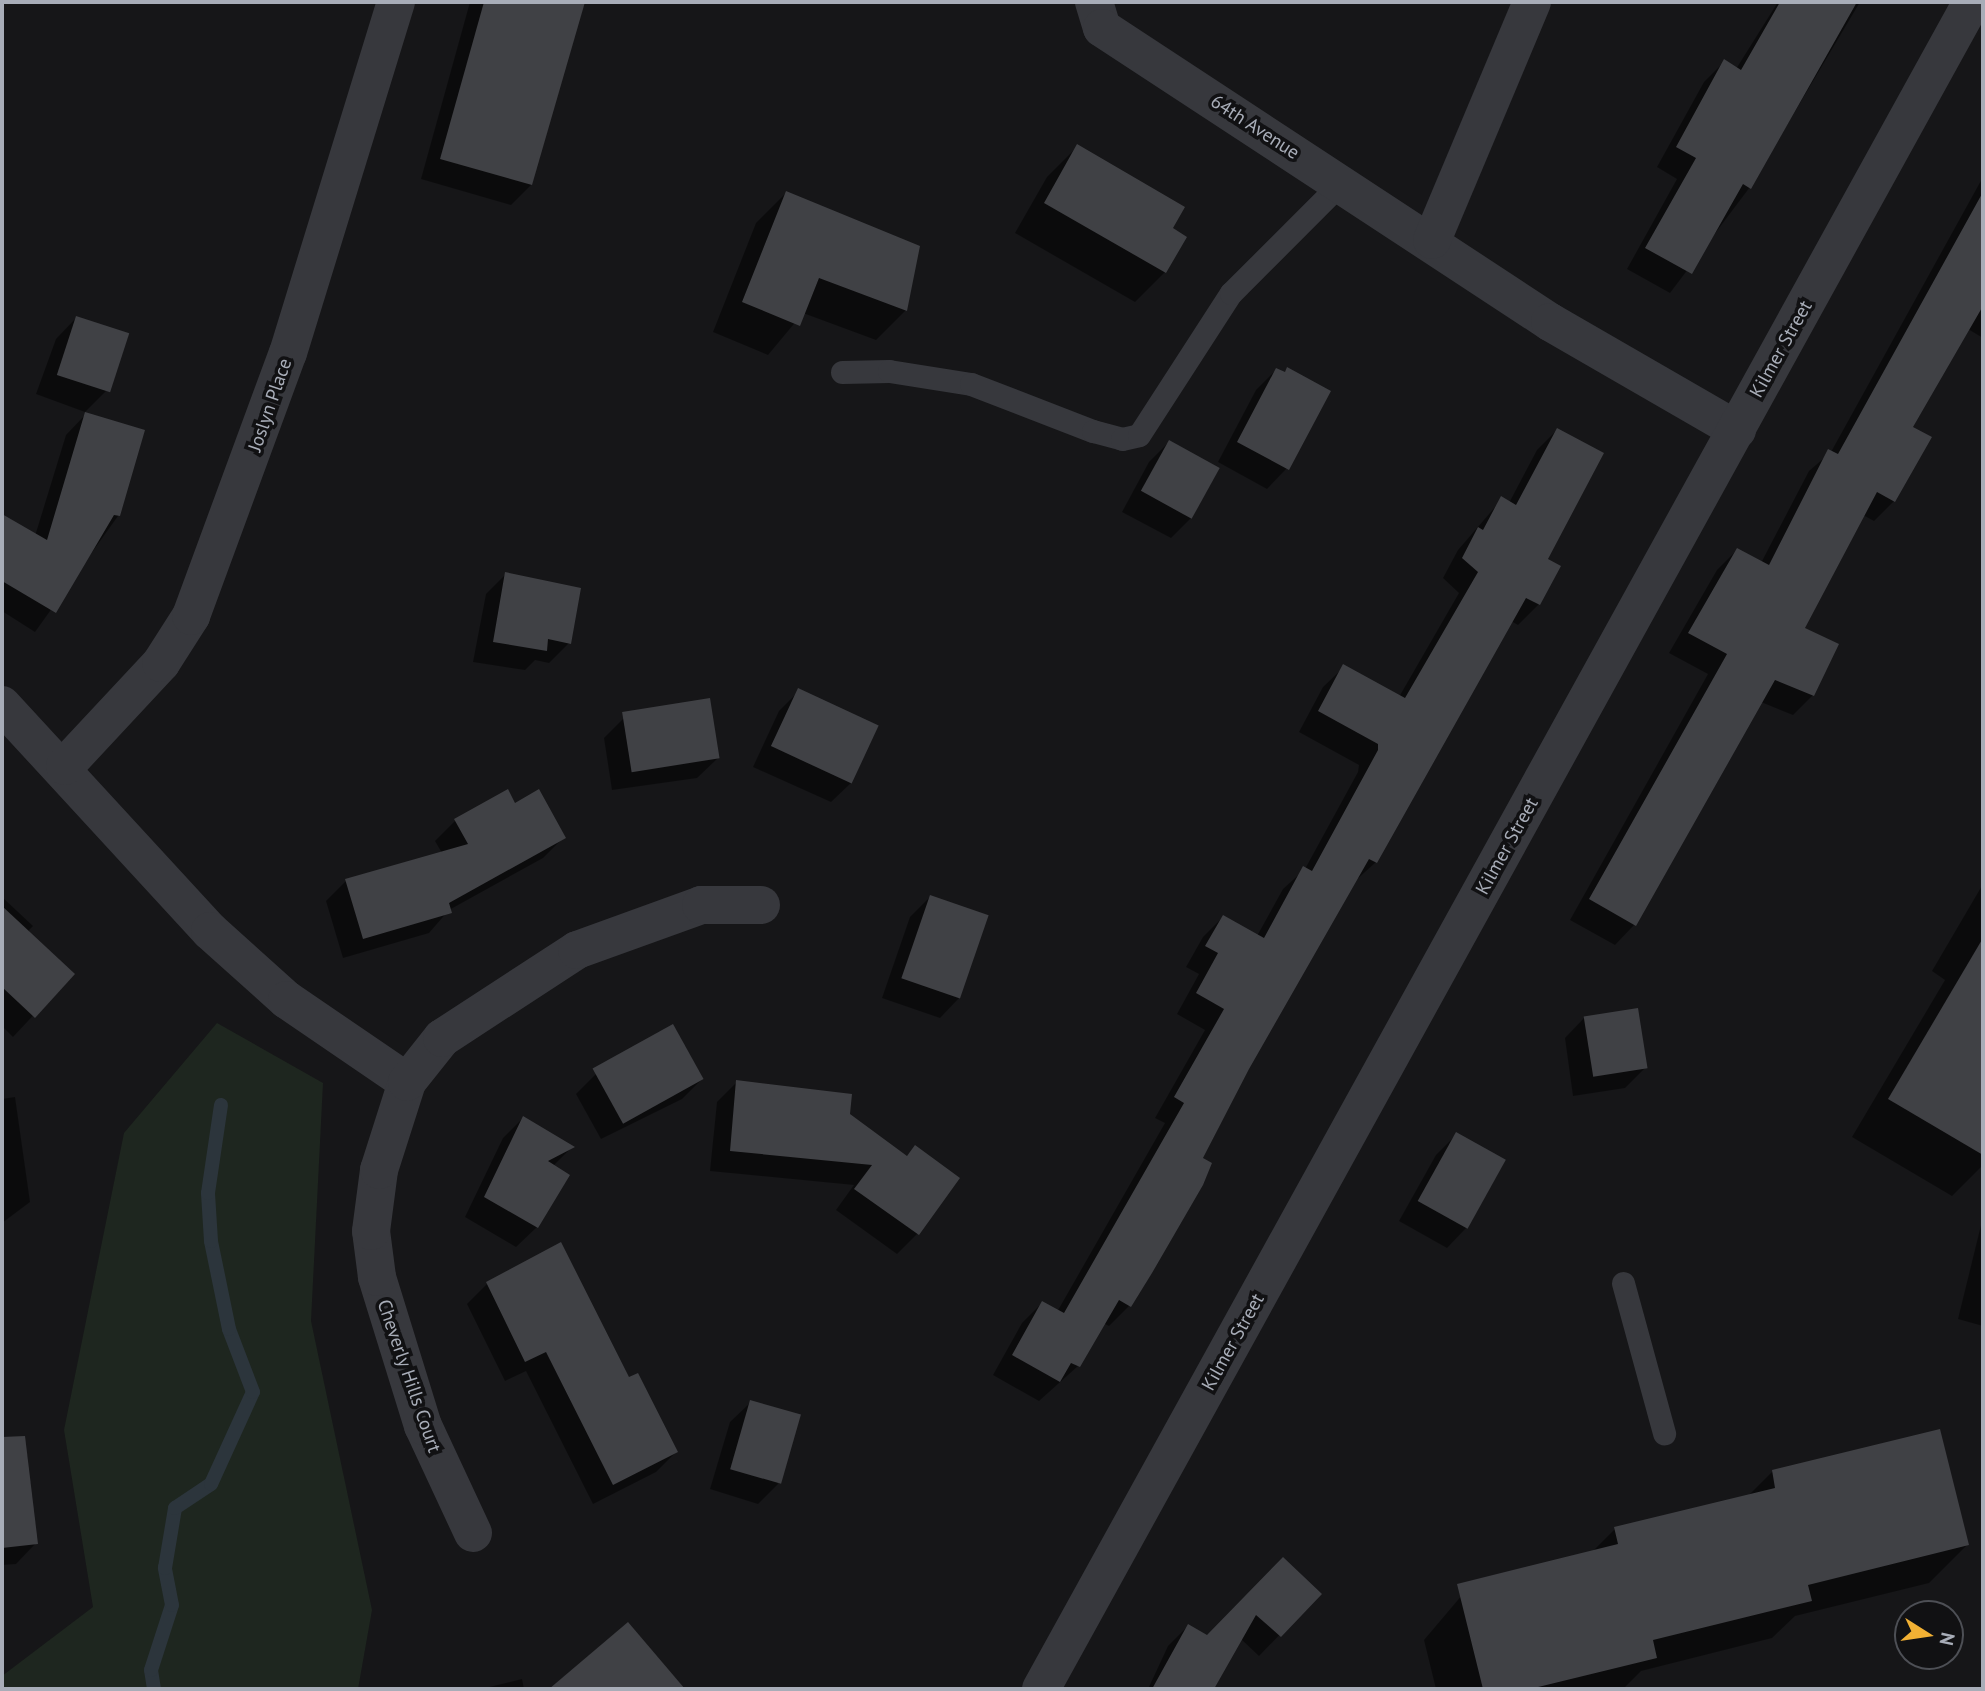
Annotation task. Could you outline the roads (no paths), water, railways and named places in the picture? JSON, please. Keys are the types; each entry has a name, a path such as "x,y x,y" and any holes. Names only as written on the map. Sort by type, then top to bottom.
{"street":[{"name":"Joslyn Place","path":"65,766 161,663 191,616 288,353 396,2"},
{"name":"64th Avenue","path":"1094,2 1102,28 1432,240 1637,377 1737,430"},
{"path":"1432,240 1532,2"},
{"name":"Kilmer Street","path":"1041,1689 1972,2"},
{"path":"2,705 65,766 137,858 210,931 287,1000 407,1082"},
{"name":"Cheverly Hills Court","path":"473,1533 423,1426 377,1277 370,1231 379,1170 407,1082 442,1038 577,950 701,905 761,905"}],"lane":[{"path":"842,372 889,371 971,384 1093,431 1122,439 1139,435 1231,293 1342,183"},
{"path":"1623,1283 1664,1433"}],"waterway":[{"path":"154,1689 151,1670 172,1605 165,1568 175,1508 211,1484 253,1392 229,1329 211,1241 208,1193 221,1105"}]}
